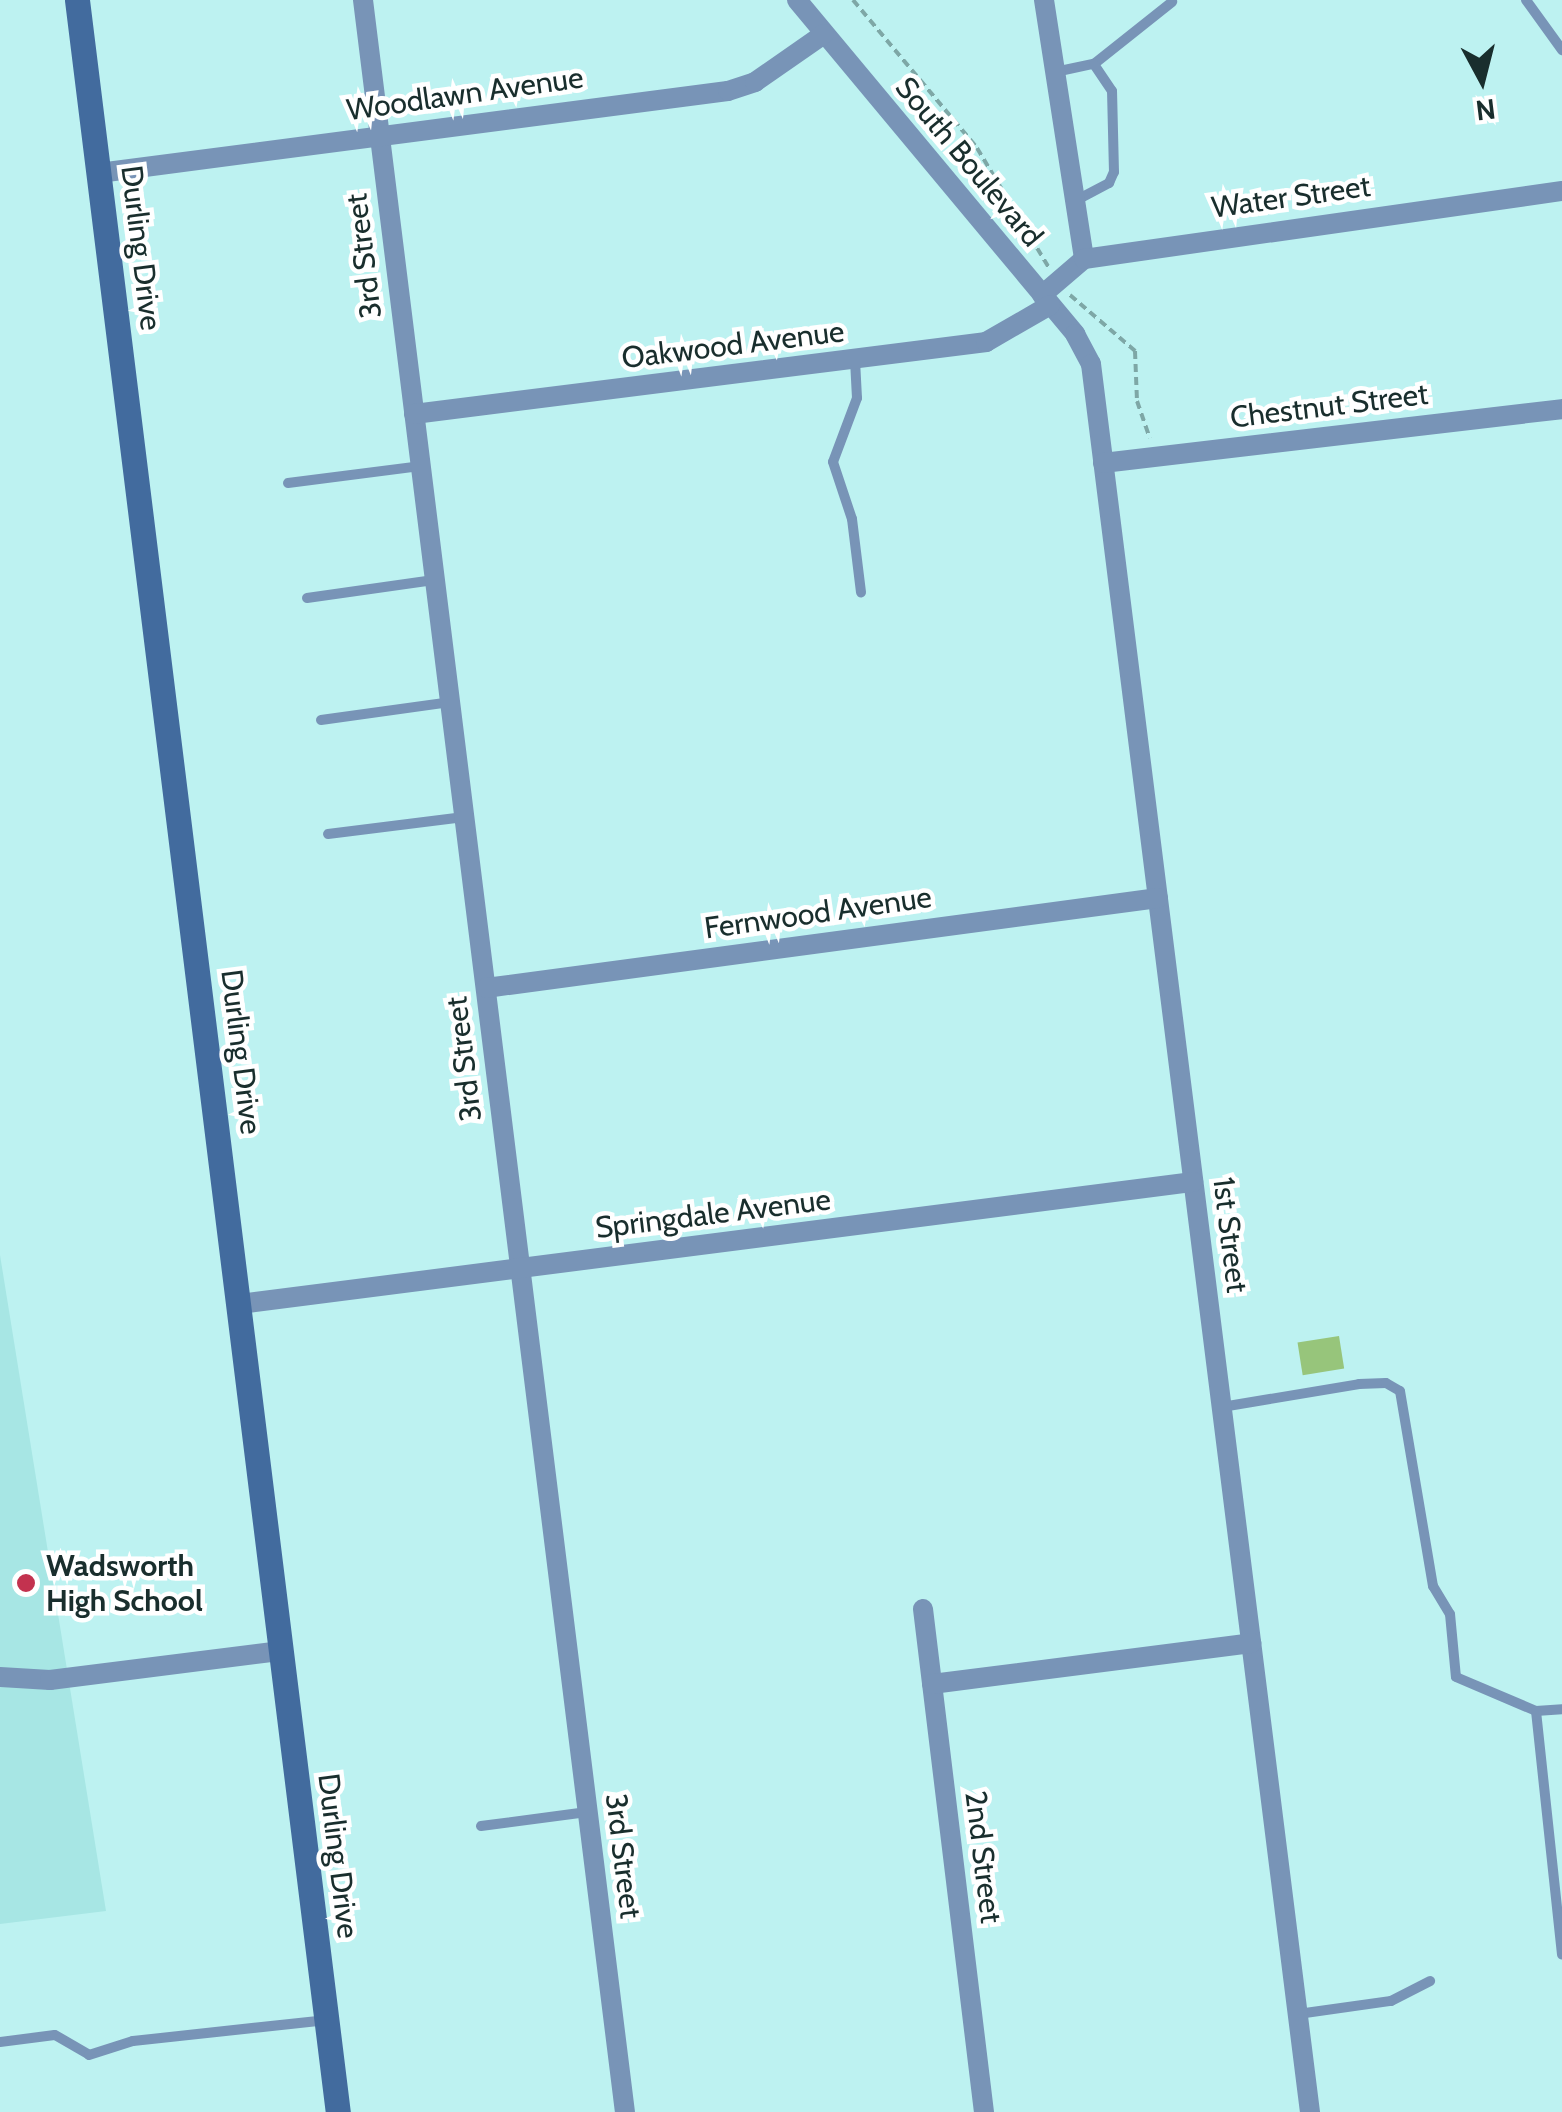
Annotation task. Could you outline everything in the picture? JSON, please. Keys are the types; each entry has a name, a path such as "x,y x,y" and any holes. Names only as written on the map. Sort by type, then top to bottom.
{"street":[{"name":"Durling Drive","path":"77,0 338,2112"},
{"name":"3rd Street","path":"363,0 625,2112"},
{"name":"South Boulevard","path":"797,0 1051,295 1091,364"},
{"path":"1044,0 1072,203 1084,260 1051,295"},
{"name":"Woodlawn Avenue","path":"99,172 728,91 754,82 824,34"},
{"name":"Water Street","path":"1084,260 1562,191"},
{"name":"Oakwood Avenue","path":"414,414 986,342 1051,295"},
{"name":"1st Street","path":"1091,364 1310,2112"},
{"name":"Chestnut Street","path":"1104,462 1562,409"},
{"name":"Fernwood Avenue","path":"486,988 1158,898"},
{"name":"Springdale Avenue","path":"240,1304 1193,1182"},
{"name":"2nd Street","path":"922,1608 984,2112"},
{"path":"932,1684 1251,1643"},
{"path":"0,1676 50,1680 280,1651"}],"lane":[{"path":"1526,0 1562,50"},
{"path":"1053,72 1094,64 1172,2"},
{"path":"1072,203 1110,184 1114,172 1112,91 1094,64"},
{"path":"855,360 857,398 833,462 852,519 861,592"},
{"path":"288,482 421,466"},
{"path":"307,598 435,580"},
{"path":"321,720 450,702"},
{"path":"328,834 464,817"},
{"path":"1222,1407 1359,1384 1386,1383 1400,1391 1433,1586 1450,1614 1456,1677 1536,1711 1562,1710"},
{"path":"1536,1711 1562,1955"},
{"path":"481,1826 587,1812"},
{"path":"1298,2014 1392,2002 1430,1982"},
{"path":"0,2042 56,2035 89,2055 133,2041 326,2020"}],"path":[{"path":"853,0 977,148 1051,295 1135,351 1139,409 1158,456"}],"shaded area":[{"name":"Wadsworth High School","path":"0,1255 106,1911 0,1924"}],"green space":[{"path":"1339,1336 1344,1369 1303,1375 1298,1343"}],"place":[{"name":"Wadsworth High School","path":"26,1583"}]}
